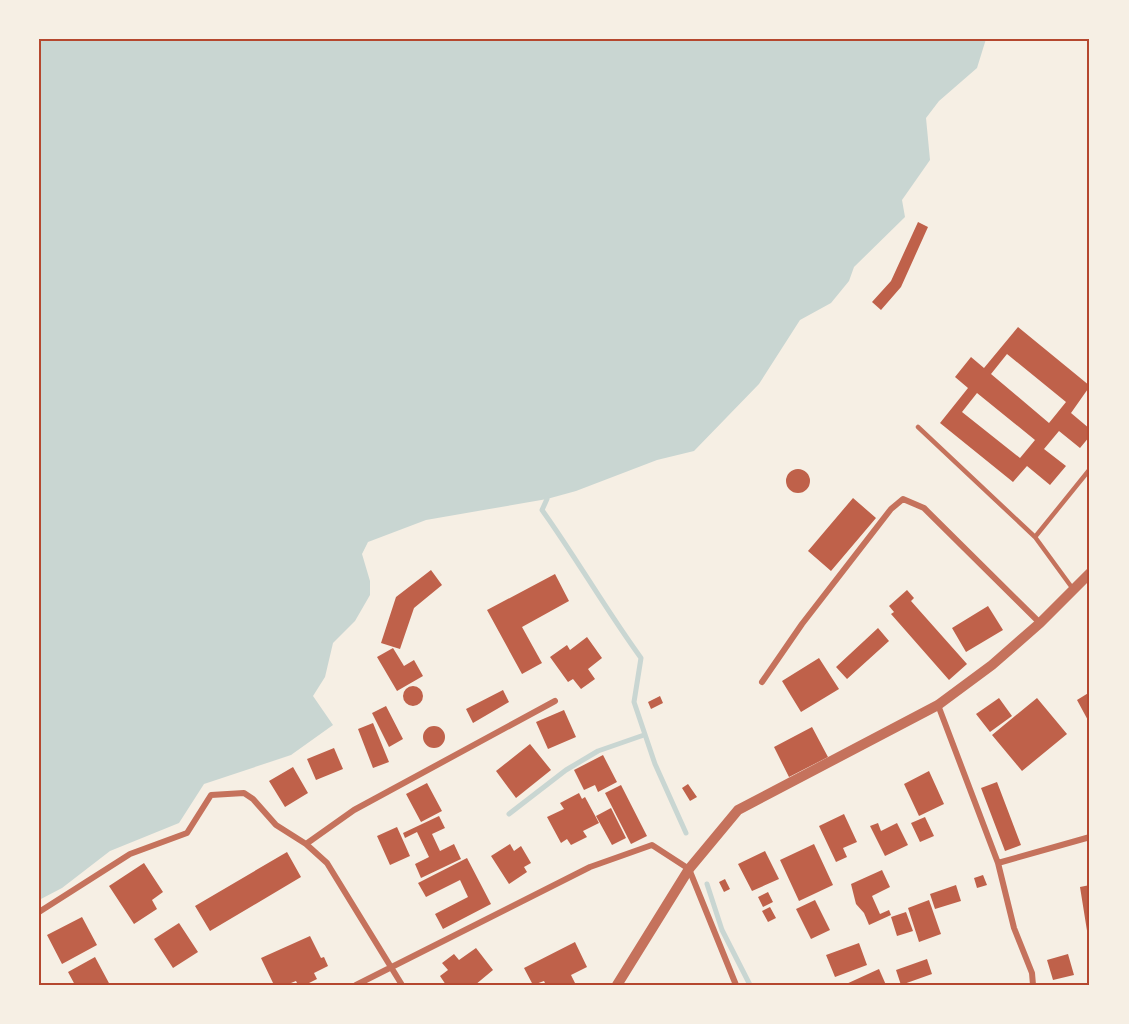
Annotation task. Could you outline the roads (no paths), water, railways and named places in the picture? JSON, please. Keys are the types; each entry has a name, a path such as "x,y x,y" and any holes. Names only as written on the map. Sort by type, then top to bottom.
{"street":[{"path":"762,682 802,624 891,509 903,499 924,508 1040,623"},
{"path":"617,985 689,869 738,810 938,705 992,665 1040,623 1090,573"},
{"path":"306,844 354,810 555,700"},
{"path":"938,705 998,863 1014,928 1032,973 1033,985"},
{"path":"39,912 130,854 188,833 211,795 244,793 253,799 276,825 306,844 327,863 402,985"},
{"path":"998,863 1090,837"},
{"path":"356,985 590,867 652,845 689,869 736,985"}],"lane":[{"path":"918,428 1035,537 1073,589"},
{"path":"1035,537 1090,469"}],"waterway":[{"path":"547,499 542,510 641,658 634,702 655,764 686,833"},
{"path":"509,814 566,770 598,751 644,735"},
{"path":"707,884 722,930 750,985"}]}
